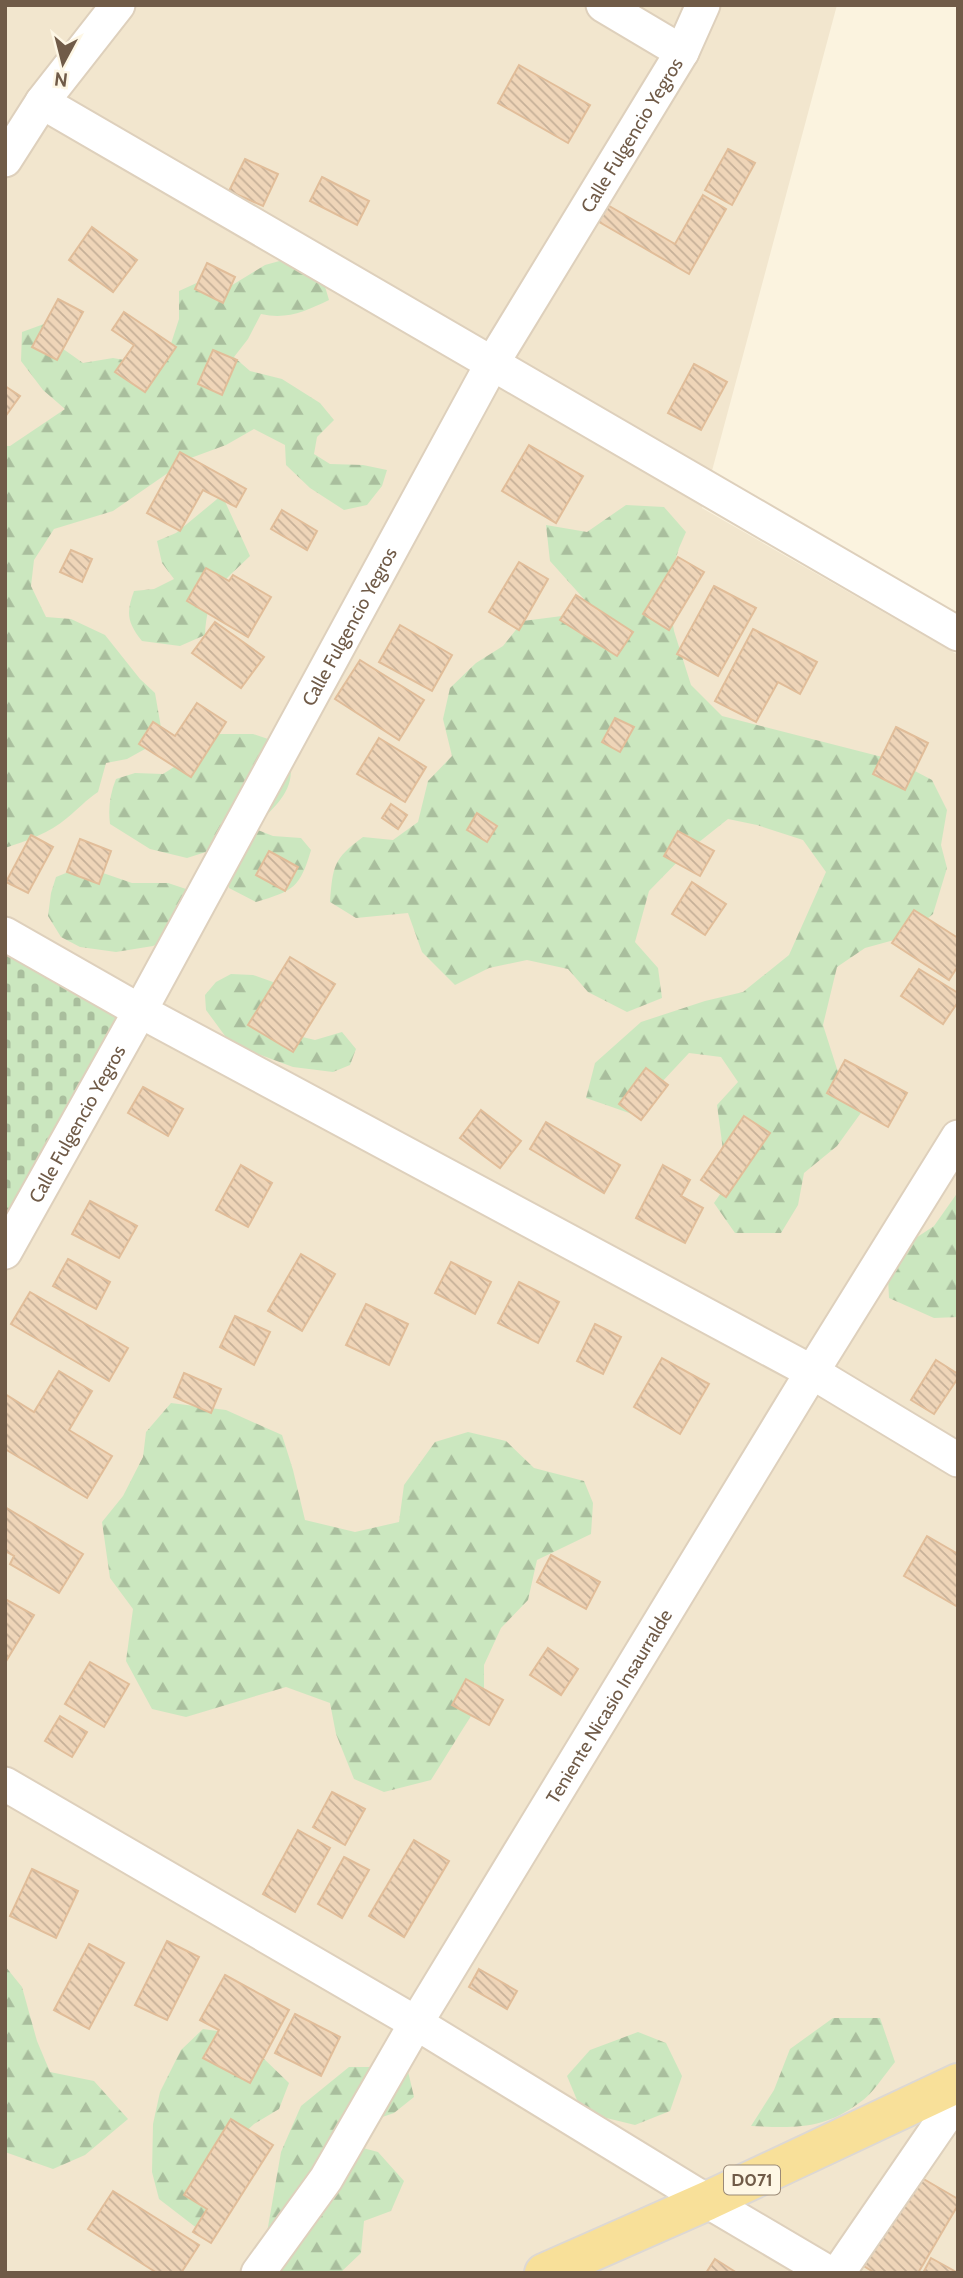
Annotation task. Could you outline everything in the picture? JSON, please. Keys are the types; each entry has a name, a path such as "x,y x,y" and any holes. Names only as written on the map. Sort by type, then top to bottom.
{"main road":[{"name":"D071","path":"544,2273 707,2201 958,2083"}],"street":[{"path":"5,160 42,102 118,5"},
{"path":"603,5 682,52"},
{"name":"Calle Fulgencio Yegros","path":"5,1252 493,362 682,52 703,5"},
{"path":"42,102 958,634"},
{"path":"5,934 139,1011 812,1372 958,1460"},
{"name":"Teniente Nicasio Insaurralde","path":"258,2273 326,2179 416,2023 958,1137"},
{"path":"5,1784 416,2023 829,2273"},
{"path":"838,2273 958,2098"}],"shaded area":[{"path":"5,5 837,5 702,508 958,655 958,2273 5,2273"}],"green space":[{"path":"294,257 318,263 329,300 288,315 261,314 248,339 234,357 250,371 282,379 320,403 334,420 317,437 314,454 330,464 363,465 387,470 382,486 367,505 344,510 310,488 286,465 285,445 254,429 226,445 188,459 113,511 54,529 34,560 31,586 46,617 71,619 105,635 140,679 155,693 163,739 127,759 106,763 98,792 53,828 5,848 5,446 10,446 65,409 43,390 21,361 22,332 44,324 59,346 83,363 113,358 146,364 166,359 179,319 179,291 201,281 229,287 265,265"},
{"path":"222,495 250,556 212,598 205,635 180,646 142,641 129,617 134,591 154,589 174,579 162,563 157,541 176,533"},
{"path":"626,505 664,507 686,532 667,589 674,631 691,685 722,716 894,760 932,780 947,810 941,845 947,868 933,914 905,937 865,948 837,967 823,1025 837,1069 863,1110 837,1146 804,1173 798,1205 781,1233 735,1233 714,1203 734,1174 723,1150 717,1105 738,1082 721,1057 689,1053 632,1114 586,1098 595,1063 641,1022 743,992 789,955 826,872 803,840 728,819 689,850 649,891 635,942 658,968 662,998 627,1012 588,992 568,969 527,960 489,968 455,985 422,952 408,913 356,918 330,902 336,864 346,851 363,837 393,840 418,822 428,781 452,756 443,719 450,688 476,663 503,646 523,621 562,616 584,599 550,561 546,525 587,532"},
{"path":"214,734 253,734 280,743 290,764 291,774 285,792 253,828 273,836 301,838 311,850 299,880 279,895 256,902 229,888 226,860 209,851 187,858 150,849 110,824 110,801 116,779 135,773 163,774 194,747"},
{"path":"76,869 103,873 132,883 168,883 192,891 175,936 153,946 116,952 80,947 61,937 48,916 51,893 56,877"},
{"path":"5,934 140,1011 5,1241"},
{"path":"231,974 253,975 273,982 294,1035 315,1040 342,1032 356,1049 350,1065 333,1072 293,1067 231,1044 206,1010 205,995 216,982"},
{"path":"958,1192 958,1317 934,1318 889,1298 887,1257 934,1226"},
{"path":"171,1403 226,1410 282,1435 305,1520 355,1532 399,1522 404,1485 435,1442 468,1432 506,1441 534,1468 584,1481 593,1503 591,1534 537,1560 528,1600 501,1628 484,1665 484,1695 431,1780 384,1792 354,1779 336,1734 330,1703 286,1687 186,1717 152,1709 126,1661 133,1609 110,1578 102,1522 123,1496 143,1457 146,1432"},
{"path":"5,1966 22,1987 37,2041 50,2072 94,2081 128,2119 85,2155 53,2169 5,2152"},
{"path":"833,2018 880,2018 895,2062 874,2090 846,2112 820,2123 794,2127 751,2126 774,2090 790,2049"},
{"path":"203,2029 238,2034 289,2083 279,2109 254,2124 230,2146 225,2199 198,2229 159,2199 152,2172 153,2124 160,2092 181,2050"},
{"path":"638,2032 666,2043 682,2076 670,2111 635,2125 582,2112 567,2076 590,2050"},
{"path":"349,2067 407,2067 414,2097 394,2113 359,2125 348,2144 378,2152 404,2181 391,2211 364,2221 361,2253 340,2273 260,2273 281,2152 301,2106"}],"building":[{"path":"519,65 590,105 568,143 498,103"},
{"path":"728,149 755,163 732,205 705,190"},
{"path":"245,159 278,174 263,206 229,191"},
{"path":"322,177 369,201 357,225 310,201"},
{"path":"703,195 726,209 689,274 594,219 604,203 675,244"},
{"path":"92,227 137,260 113,292 69,260"},
{"path":"207,263 235,277 223,303 195,289"},
{"path":"58,299 83,312 57,360 32,347"},
{"path":"124,312 176,347 145,392 115,372 134,345 112,330"},
{"path":"213,350 237,360 222,395 198,384"},
{"path":"694,364 727,382 701,430 668,413"},
{"path":"5,386 20,396 5,417"},
{"path":"529,445 583,476 556,523 502,491"},
{"path":"180,452 246,489 236,507 203,490 180,531 147,513"},
{"path":"282,510 317,531 307,550 271,529"},
{"path":"71,550 92,559 82,582 60,572"},
{"path":"678,557 704,572 669,630 643,614"},
{"path":"519,562 548,579 519,630 489,612"},
{"path":"206,568 229,581 233,575 271,597 248,637 187,601"},
{"path":"714,586 756,608 718,676 677,654"},
{"path":"576,595 633,632 617,656 560,620"},
{"path":"215,622 264,657 241,688 192,653"},
{"path":"400,625 452,655 432,691 379,662"},
{"path":"753,629 817,662 800,694 778,682 756,722 715,701"},
{"path":"360,660 424,700 399,740 335,699"},
{"path":"197,703 226,722 191,777 139,744 153,722 175,736"},
{"path":"615,718 634,727 620,752 602,742"},
{"path":"896,727 928,743 905,790 873,774"},
{"path":"379,738 426,767 405,802 357,774"},
{"path":"391,804 407,815 398,829 382,818"},
{"path":"477,813 497,826 487,842 467,830"},
{"path":"678,831 714,851 700,876 664,856"},
{"path":"31,835 53,847 28,893 6,882"},
{"path":"80,839 111,851 99,884 67,872"},
{"path":"269,851 298,867 285,891 256,875"},
{"path":"692,882 726,904 705,935 672,914"},
{"path":"914,910 958,938 958,966 949,980 892,943"},
{"path":"290,957 335,984 293,1052 248,1025"},
{"path":"919,969 958,993 958,1002 943,1024 901,996"},
{"path":"845,1060 907,1093 888,1127 827,1093"},
{"path":"646,1068 668,1085 641,1120 619,1104"},
{"path":"143,1087 183,1109 168,1136 128,1113"},
{"path":"481,1110 521,1141 500,1168 460,1138"},
{"path":"744,1116 770,1133 726,1197 701,1180"},
{"path":"546,1122 620,1165 604,1193 530,1149"},
{"path":"241,1165 272,1183 248,1227 216,1210"},
{"path":"663,1165 690,1180 681,1196 703,1208 685,1243 636,1218"},
{"path":"90,1201 137,1226 119,1258 72,1234"},
{"path":"301,1254 335,1274 302,1331 268,1311"},
{"path":"68,1259 110,1282 96,1309 53,1286"},
{"path":"451,1262 491,1282 475,1314 435,1293"},
{"path":"519,1282 559,1302 538,1343 498,1323"},
{"path":"30,1292 128,1348 109,1381 11,1324"},
{"path":"366,1304 408,1324 389,1365 346,1345"},
{"path":"235,1316 270,1332 254,1365 220,1347"},
{"path":"595,1324 621,1337 603,1374 577,1361"},
{"path":"662,1358 709,1384 680,1434 634,1407"},
{"path":"936,1360 958,1374 958,1378 934,1414 911,1400"},
{"path":"59,1371 92,1391 69,1430 112,1456 87,1498 5,1449 5,1394 34,1412"},
{"path":"184,1373 221,1389 211,1413 174,1397"},
{"path":"5,1507 83,1554 59,1593 10,1564 14,1556 5,1551"},
{"path":"927,1536 958,1554 958,1607 904,1576"},
{"path":"551,1555 600,1582 586,1609 537,1582"},
{"path":"5,1599 34,1615 5,1663"},
{"path":"548,1648 578,1669 561,1695 530,1675"},
{"path":"90,1662 129,1684 104,1727 65,1704"},
{"path":"466,1679 503,1700 489,1725 452,1705"},
{"path":"60,1716 87,1732 72,1757 45,1741"},
{"path":"332,1792 365,1809 345,1845 313,1827"},
{"path":"298,1830 330,1848 295,1912 263,1894"},
{"path":"414,1840 449,1861 404,1937 369,1916"},
{"path":"344,1857 369,1870 342,1918 318,1904"},
{"path":"32,1869 78,1891 56,1938 10,1916"},
{"path":"167,1941 199,1957 167,2020 135,2005"},
{"path":"89,1944 124,1963 89,2029 54,2010"},
{"path":"479,1969 517,1991 507,2009 469,1987"},
{"path":"225,1975 289,2010 250,2083 203,2058 219,2030 200,2020"},
{"path":"295,2014 340,2037 321,2076 275,2053"},
{"path":"231,2119 273,2145 211,2243 193,2232 207,2209 184,2195"},
{"path":"915,2174 958,2199 958,2205 918,2273 875,2273 862,2265"},
{"path":"113,2191 199,2245 181,2273 157,2273 88,2229"},
{"path":"931,2258 958,2273 923,2273"},
{"path":"715,2259 737,2273 706,2273"}]}
